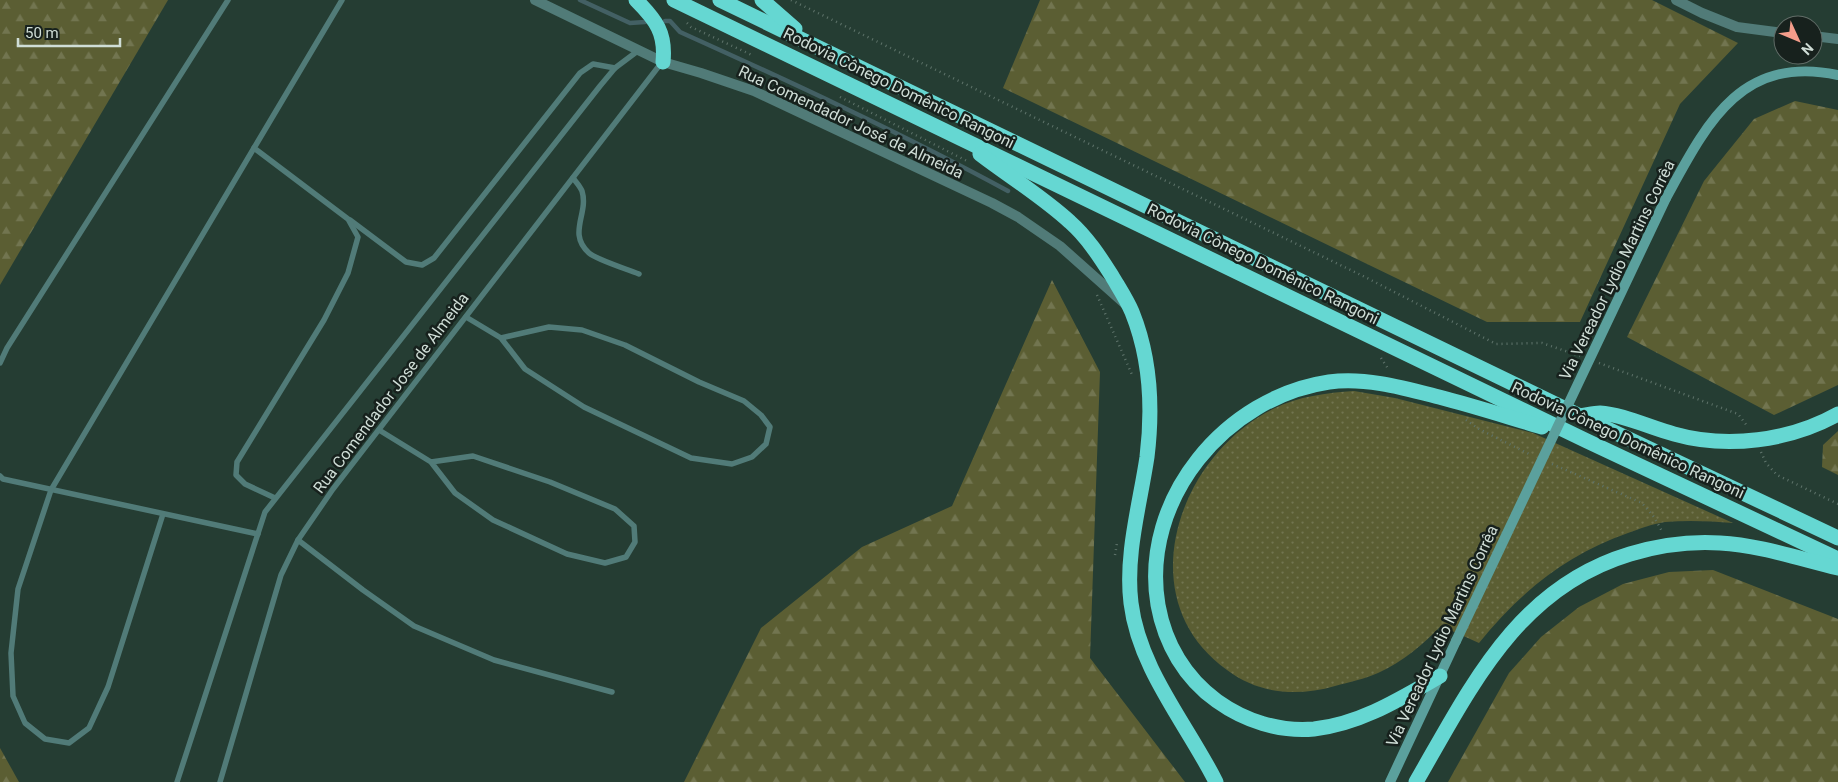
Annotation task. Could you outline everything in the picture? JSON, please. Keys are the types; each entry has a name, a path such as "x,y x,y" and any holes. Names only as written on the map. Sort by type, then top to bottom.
{"highway":[{"path":"636,0 650,14 661,32 664,48 663,62"},
{"name":"Rodovia Cônego Domênico Rangoni","path":"674,0 1838,559"},
{"name":"Rodovia Cônego Domênico Rangoni","path":"720,0 1580,416 1838,538"},
{"path":"762,0 813,44"},
{"path":"953,134 1047,202 1072,223 1096,252 1132,310 1144,351 1150,399 1146,458 1130,562 1130,602 1140,640 1158,679 1216,782"},
{"path":"1440,676 1373,712 1334,725 1312,729 1294,729 1244,718 1210,696 1182,666 1166,637 1155,589 1155,563 1159,537 1168,510 1186,475 1213,440 1242,417 1267,401 1298,389 1330,382 1360,381 1398,387 1470,405 1587,440"},
{"path":"1580,416 1600,413 1691,439 1733,441 1755,440 1799,430 1838,414"},
{"path":"1416,782 1472,688 1522,621 1550,594 1599,565 1650,548 1683,543 1714,542 1754,548 1838,568"}],"main road":[{"name":"Via Vereador Lydio Martins Corrêa","path":"1390,782 1666,198 1701,135 1715,117 1742,90 1766,77 1808,70 1838,75"}],"street":[{"name":"Rua Comendador José de Almeida","path":"535,0 663,62 754,91 1018,217 1060,246 1132,310"},
{"path":"1676,0 1702,14 1737,27 1773,32"},
{"path":"1823,37 1838,39"}],"lane":[{"path":"0,363 7,348 228,0"},
{"path":"164,514 108,687 89,728 69,743 45,739 25,723 13,696 11,653 18,589 51,490 342,0"},
{"path":"177,782 265,512 443,283 615,68 638,50"},
{"name":"Rua Comendador Jose de Almeida","path":"220,782 281,575 298,540 333,489 663,62"},
{"path":"254,148 406,262 422,265 434,258 580,73 593,64 615,68"},
{"path":"573,178 581,188 583,198 578,228 579,241 590,254 639,274"},
{"path":"275,498 245,484 236,475 237,462 324,320 348,273 358,237 348,219"},
{"path":"466,317 501,338 525,369 584,407 691,458 732,464 752,457 766,444 770,427 761,415 744,401 699,382 625,345 582,330 549,327 501,338"},
{"path":"379,430 431,462 455,493 493,520 567,554 605,563 626,557 635,542 634,526 615,509 550,482 473,456 431,462"},
{"path":"0,476 4,479 51,490 258,534"},
{"path":"298,540 414,626 494,660 612,692"}],"path":[{"path":"791,0 1364,276 1496,344 1542,343 1580,356"},
{"path":"684,20 690,27 758,58"},
{"path":"835,95 976,166"},
{"path":"1093,290 1099,298 1134,381"},
{"path":"1380,358 1387,366 1398,387"},
{"path":"1598,362 1738,414 1746,423 1766,463 1776,475 1838,504"},
{"path":"1463,418 1479,429 1533,456"},
{"path":"1550,463 1642,503 1654,517 1664,536"},
{"path":"1115,559 1117,541"}],"green space":[{"path":"0,0 168,0 0,285"},
{"path":"1040,0 1652,0 1738,43 1680,104 1580,322 1487,322 1003,88"},
{"path":"1795,101 1838,110 1838,385 1774,415 1627,337 1704,181 1754,119"},
{"path":"1052,280 1100,372 1090,658 1185,782 684,782 761,628 862,547 952,506"},
{"path":"1354,391 1395,398 1533,433 1733,523 1665,522 1641,528 1606,542 1585,552 1546,577 1511,608 1479,643 1441,626 1404,658 1387,669 1362,679 1307,692 1265,689 1239,678 1227,670 1197,640 1179,606 1173,569 1177,530 1191,494 1212,460 1240,431 1273,409 1293,401 1323,394"},
{"path":"1838,431 1838,475 1822,467 1823,445"},
{"path":"1713,570 1838,619 1838,782 1448,782 1509,673 1541,637 1579,607 1623,584 1669,572"},
{"path":"0,748 19,782 0,782"}],"waterway":[{"path":"580,0 630,23 645,22"},
{"path":"665,21 670,21 680,32 845,109 1008,191"}]}
